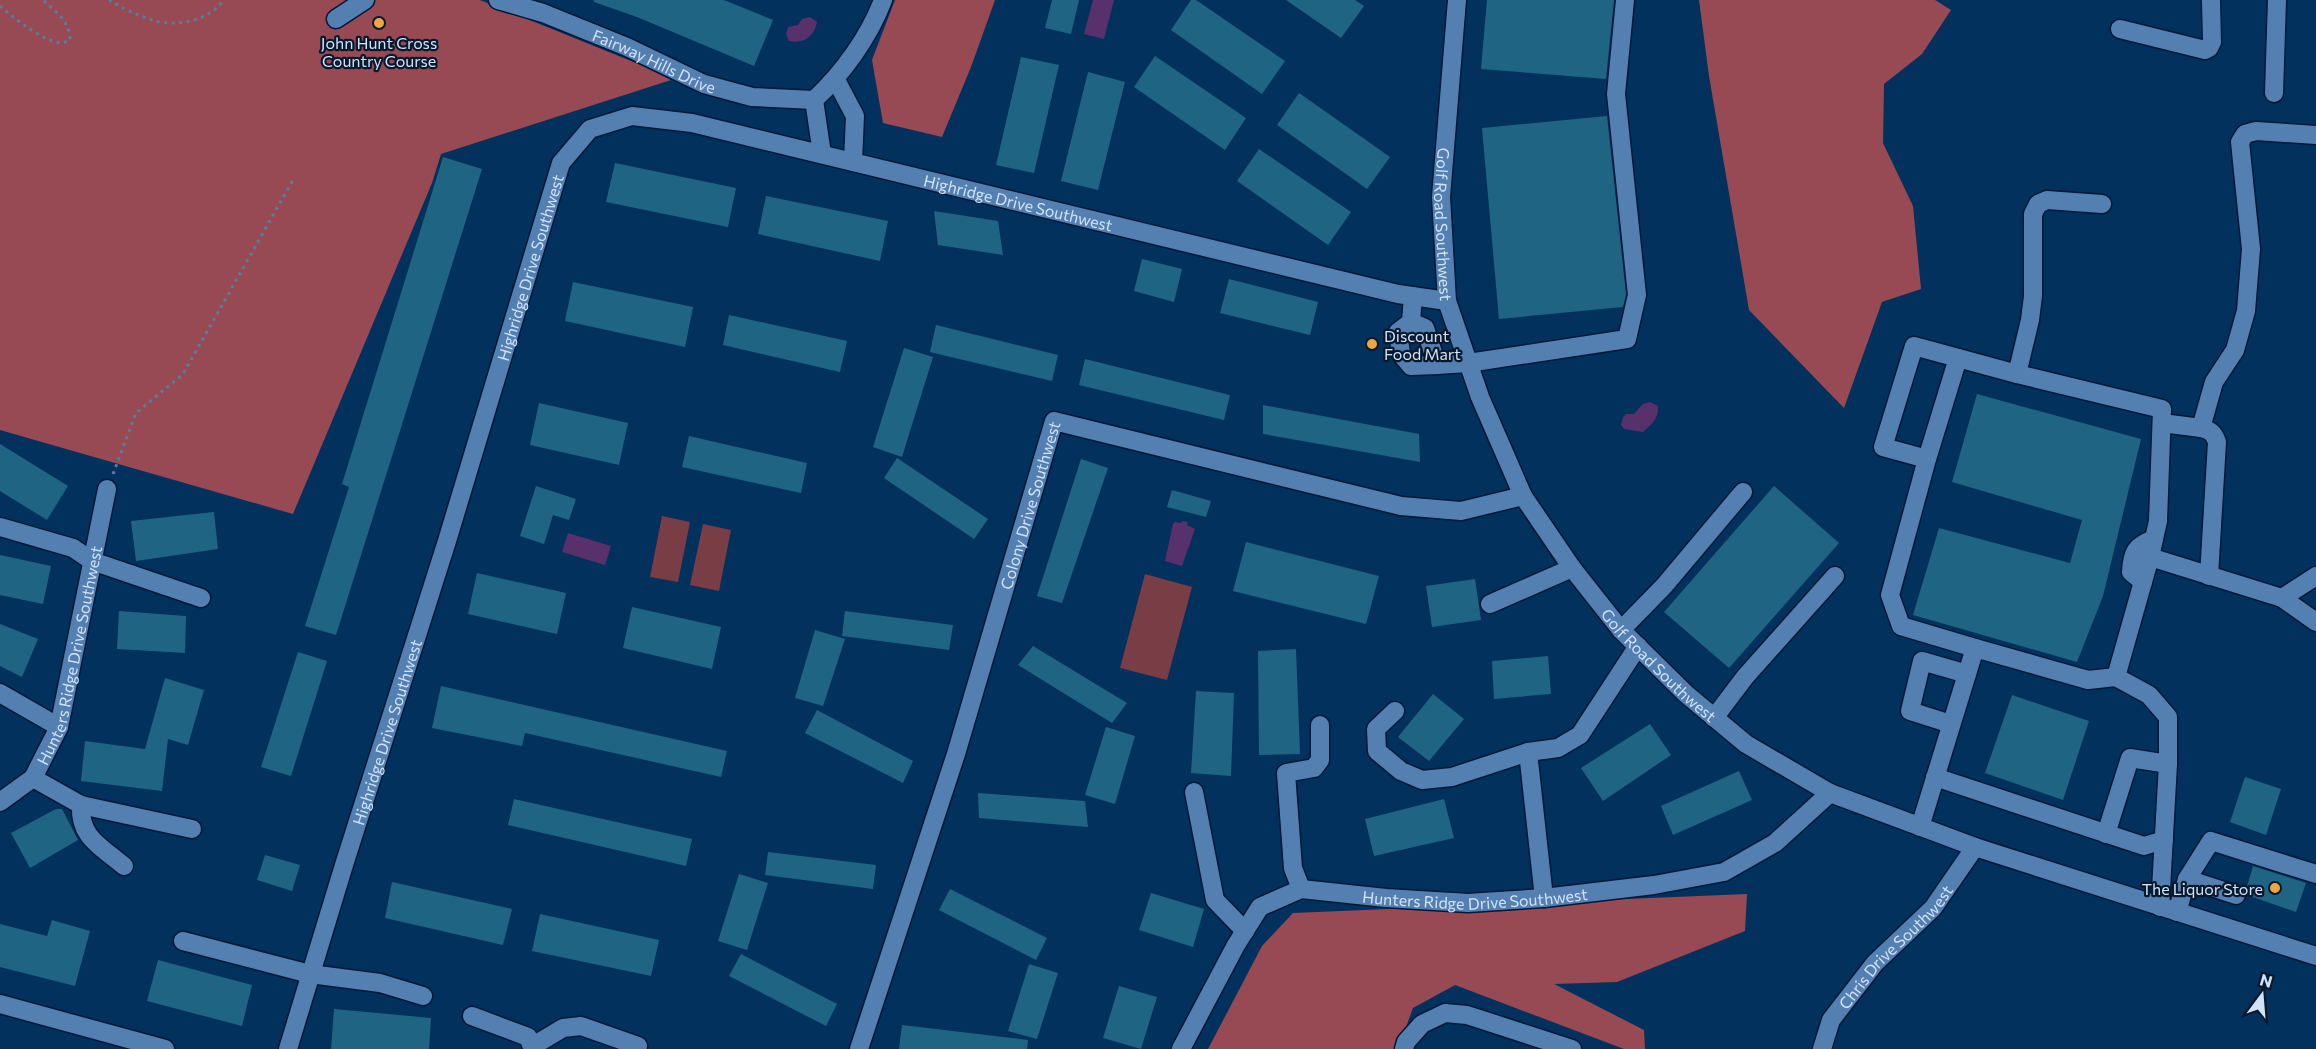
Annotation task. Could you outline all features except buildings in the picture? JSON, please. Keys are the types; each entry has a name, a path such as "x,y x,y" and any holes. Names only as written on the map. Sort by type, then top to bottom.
{"street":[{"path":"336,19 365,0"},
{"name":"Fairway Hills Drive","path":"498,0 543,13 627,47 704,84 752,96 814,100"},
{"path":"822,154 814,100 836,80 876,18 883,0"},
{"name":"Golf Road Southwest","path":"1457,0 1441,197 1447,301 1480,397 1523,496 1572,568 1621,630 1686,694 1746,744 1830,793 1975,847 2316,956"},
{"path":"1413,296 1411,322 1398,332 1401,354 1411,366 1468,363 1627,339 1636,295 1616,94 1625,0"},
{"path":"2121,29 2205,50 2210,48 2212,42 2211,0"},
{"path":"2274,93 2277,0"},
{"path":"836,80 855,116 853,161"},
{"name":"Highridge Drive Southwest","path":"288,1049 447,541 561,163 590,129 632,116 692,123 1387,292 1447,301"},
{"path":"2201,428 2214,382 2235,350 2246,311 2251,249 2248,202 2240,154 2241,142 2245,134 2256,131 2316,135"},
{"path":"2017,374 2030,320 2033,296 2033,214 2038,204 2047,200 2102,204"},
{"path":"1411,322 1425,328 1437,365"},
{"path":"1927,459 1883,447 1914,346 2017,374 2163,409 2158,521 2116,677"},
{"path":"1958,358 1927,459 1890,595 1901,626 2088,680 2116,677 2149,695 2168,717 2164,840 2169,909"},
{"name":"Colony Drive Southwest","path":"859,1049 956,754 1054,421 1401,506 1461,511 1523,496"},
{"path":"2162,423 2210,430 2215,435 2217,442 2209,576"},
{"name":"Hunters Ridge Drive Southwest","path":"0,802 33,778 59,727 107,489"},
{"path":"1621,630 1664,586 1743,492"},
{"path":"0,527 73,548 92,561 201,598"},
{"path":"2152,548 2209,576 2282,598 2316,622"},
{"path":"1490,604 1572,568"},
{"path":"1714,718 1745,677 1835,576"},
{"path":"2282,598 2316,576"},
{"path":"1395,711 1376,729 1377,751 1401,771 1422,780 1452,777 1528,752 1558,748 1580,735 1638,646"},
{"path":"1920,827 1975,648"},
{"path":"1951,724 1910,711 1922,661 1967,674"},
{"path":"0,693 59,727"},
{"path":"1181,1049 1245,931 1260,908 1301,889 1293,868 1286,773 1314,768 1320,760 1320,725"},
{"path":"1528,752 1544,898"},
{"path":"2106,834 2130,758 2168,764"},
{"path":"1935,777 2144,846 2164,840"},
{"path":"33,778 81,805 192,829"},
{"path":"1194,792 1215,900 1245,931"},
{"name":"Hunters Ridge Drive Southwest","path":"1301,889 1386,898 1468,903 1544,898 1654,885 1724,872 1776,843 1830,793"},
{"path":"81,805 80,818 86,834 124,866"},
{"path":"2169,909 2211,841 2316,874"},
{"name":"Chris Drive Southwest","path":"1821,1049 1831,1020 1875,963 1933,908 1975,847"},
{"path":"2187,879 2236,895"},
{"path":"183,941 310,974 380,983 423,996"},
{"path":"0,1004 165,1049"},
{"path":"1404,1049 1406,1042 1422,1024 1445,1013 1467,1015 1572,1049"},
{"path":"472,1016 528,1037 533,1047 563,1028 582,1026 638,1046"}],"path":[{"path":"0,6 23,26 60,43 70,40 70,29 61,16 43,0"},
{"path":"109,0 156,22 176,22 198,20 217,10 223,0"},
{"path":"107,489 136,413 183,374 293,180"}],"shaded area":[{"path":"0,0 480,0 646,67 671,80 441,154 432,183 293,514 0,430"},
{"path":"895,0 995,0 942,137 883,123 872,60"},
{"path":"1093,0 1114,0 1104,39 1084,34"},
{"path":"1699,0 1935,0 1951,10 1922,54 1884,84 1883,143 1913,206 1921,289 1882,302 1844,408 1749,310 1709,76"},
{"path":"810,17 817,22 811,35 804,40 789,41 786,34 788,27 798,25 802,19"},
{"path":"1650,402 1658,406 1658,410 1649,426 1643,432 1624,429 1621,425 1623,417 1626,414 1634,414 1643,404"},
{"path":"662,516 690,522 678,582 650,577"},
{"path":"1188,522 1187,525 1195,529 1182,566 1165,561 1173,524"},
{"path":"703,524 731,530 719,591 690,585"},
{"path":"568,533 611,546 605,565 562,552"},
{"path":"1145,574 1192,587 1167,680 1120,668"},
{"path":"1747,894 1745,931 1617,982 1554,984 1644,1030 1645,1049 1624,1049 1455,985 1413,1008 1398,1049 1208,1049 1262,946 1293,913"}],"place":[{"name":"John Hunt Cross Country Course","path":"379,23"},
{"name":"Discount Food Mart","path":"1372,344"},
{"name":"The Liquor Store","path":"2275,888"}]}
